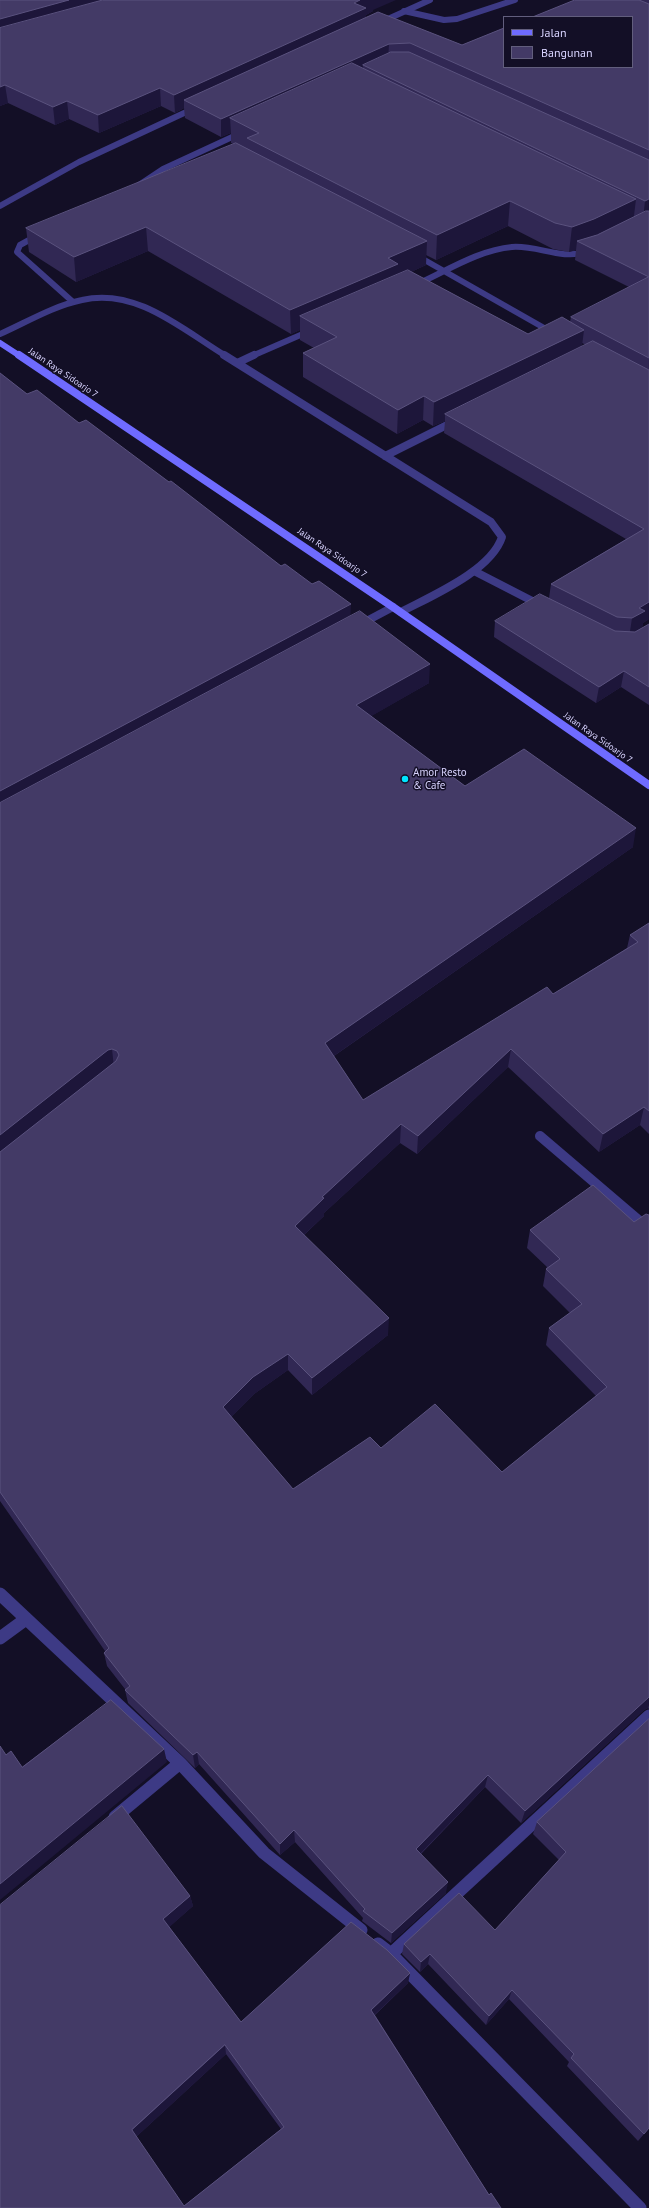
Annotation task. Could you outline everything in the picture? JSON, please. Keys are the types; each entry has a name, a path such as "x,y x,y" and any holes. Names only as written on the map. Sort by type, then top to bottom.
{"main road":[{"name":"Jalan Raya Sidoarjo 7","path":"0,343 401,612 649,785"}],"street":[{"path":"375,24 430,0"},
{"path":"404,11 444,20 457,19 515,0"},
{"path":"0,206 79,162 202,105"},
{"path":"135,188 163,169 252,128"},
{"path":"210,148 217,151"},
{"path":"46,231 20,245 17,252 73,302"},
{"path":"411,287 497,250 511,247 525,247 569,257 593,249"},
{"path":"405,250 447,271 556,335"},
{"path":"0,334 73,302 93,298 120,299 145,306 491,522 498,529 502,536 500,544 474,571 401,612"},
{"path":"237,363 317,328"},
{"path":"385,456 463,418"},
{"path":"474,571 551,610"},
{"path":"351,629 393,607"},
{"path":"540,1136 649,1229"},
{"path":"0,1594 180,1763 264,1853 391,1954 640,2208"},
{"path":"0,1638 26,1619"},
{"path":"391,1954 649,1716"},
{"path":"102,1827 180,1763"}],"building":[{"path":"0,0 69,0 0,19"},
{"path":"103,0 360,0 354,3 366,8 174,95 160,88 98,115 67,101 53,107 5,85 0,87 0,28"},
{"path":"575,0 639,0 649,4 649,150 410,43 389,44 221,119 184,100 378,12 462,45 503,28 503,68 633,68 633,16 535,16"},
{"path":"391,52 409,52 649,160 649,199 645,201 363,65"},
{"path":"352,63 636,199 594,219 572,227 555,223 510,201 437,235 247,138 259,133 230,118"},
{"path":"236,143 427,241 388,258 398,264 290,310 146,227 74,257 26,228"},
{"path":"646,211 649,211 649,277 577,241 597,235"},
{"path":"408,270 528,334 562,317 584,330 434,402 424,396 398,410 303,353 337,337 300,316"},
{"path":"649,277 649,358 571,317"},
{"path":"593,341 649,370 649,602 639,608 645,611 632,618 617,617 551,584 644,529 445,414"},
{"path":"0,373 27,394 37,390 79,423 86,420 169,482 171,481 281,566 285,564 312,584 319,581 351,604 0,791"},
{"path":"540,594 615,631 635,632 649,624 649,687 624,671 599,687 495,621"},
{"path":"360,611 430,664 356,705 465,786 524,749 636,828 325,1043 363,1100 547,987 553,994 638,942 630,935 649,923 649,1111 644,1107 603,1134 511,1049 418,1136 401,1124 322,1197 324,1198 295,1226 389,1318 312,1378 288,1354 253,1377 223,1407 293,1489 370,1437 381,1448 435,1404 502,1472 607,1387 549,1328 582,1304 546,1269 560,1259 530,1230 593,1185 634,1222 646,1214 649,1215 649,1697 525,1811 488,1775 416,1849 448,1882 392,1933 363,1911 365,1909 294,1830 280,1844 197,1752 193,1755 125,1690 130,1686 104,1653 109,1648 0,1492 0,1152 116,1061 119,1055 117,1051 112,1049 108,1050 0,1135 0,803"},
{"path":"111,1700 164,1749 0,1884 0,1746 6,1755 11,1751 22,1767"},
{"path":"649,1719 649,2128 644,2134 571,2058 574,2054 512,1990 489,2016 430,1954 421,1962 404,1944 459,1893 495,1930 566,1852 537,1822"},
{"path":"122,1806 190,1896 163,1919 241,2022 351,1922 387,1950 410,1973 371,2010 489,2195 491,2193 501,2208 0,2208 0,1905","holes":["225,2045 284,2127 184,2206 132,2130"]}],"place":[{"name":"Amor Resto & Cafe","path":"405,779"}]}
